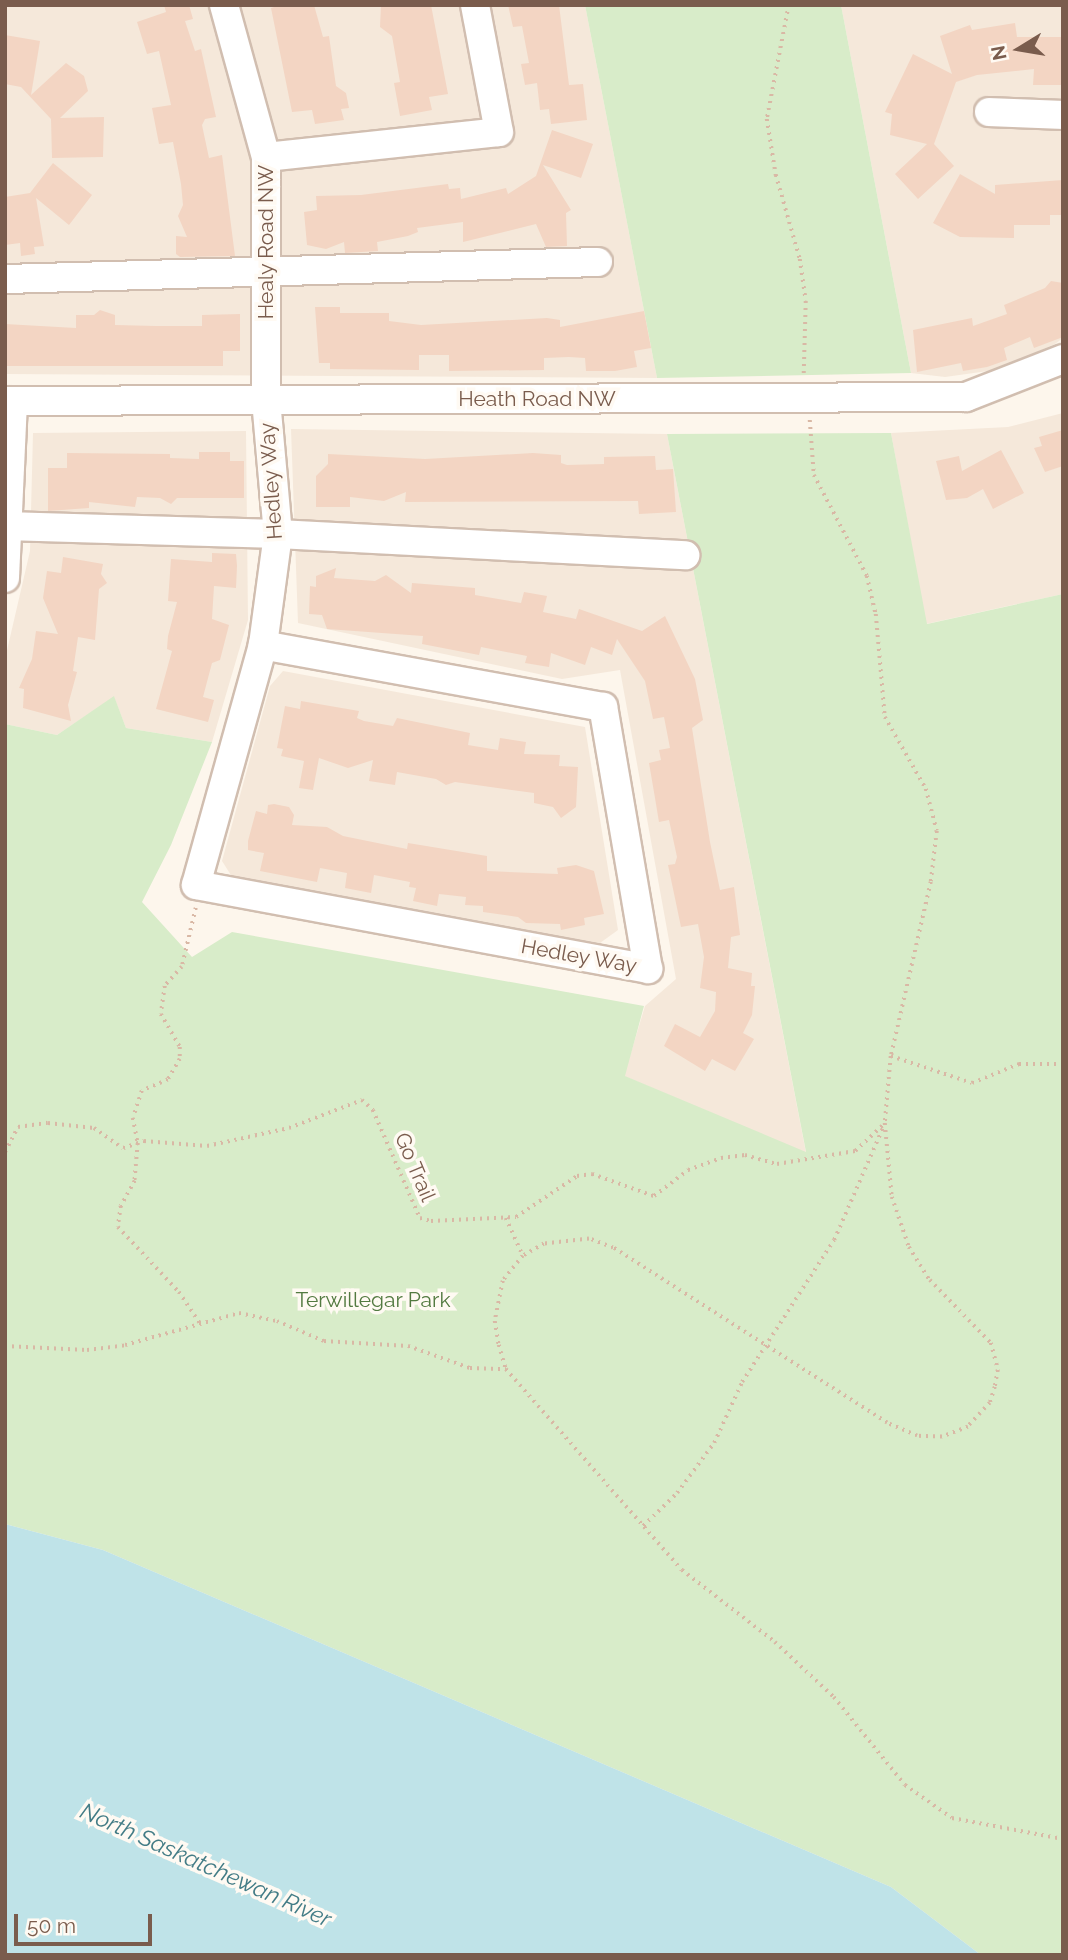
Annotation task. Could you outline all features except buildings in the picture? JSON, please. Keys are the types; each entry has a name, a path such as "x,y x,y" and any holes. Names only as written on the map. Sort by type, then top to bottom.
{"street":[{"name":"Healy Road NW","path":"225,5 266,156 266,400"},
{"path":"266,156 499,132 475,5"},
{"path":"989,112 1063,115"},
{"path":"5,279 597,262"},
{"name":"Heath Road NW","path":"9,401 966,397 1063,359"},
{"name":"Hedley Way","path":"264,645 603,706 648,969 196,885 264,645 278,534 266,400"},
{"path":"5,578 9,401"},
{"path":"7,526 278,534 685,555"}],"path":[{"path":"789,5 767,119 776,175 800,259 806,301 804,372 814,475 867,576 876,614 885,717 926,789 937,831 933,870 891,1056 885,1123 892,1197 909,1247 930,1280 991,1343 998,1370 990,1403 955,1433 917,1436 887,1423 766,1342 613,1248 589,1239 544,1244 523,1256 503,1281 495,1321 506,1369 681,1570 775,1642 834,1698 905,1785 953,1818 1063,1839"},
{"path":"196,885 197,915 181,967 165,986 161,1014 180,1047 180,1059 168,1080 142,1090 134,1118 138,1143 135,1181 121,1206 118,1227 179,1292 201,1325"},
{"path":"891,1056 972,1083 1019,1064 1063,1064"},
{"name":"Go Trail","path":"5,1152 18,1127 48,1123 94,1128 123,1148 138,1143 207,1146 244,1140 362,1100 373,1110 420,1218 506,1218 516,1217 577,1176 592,1174 653,1196 688,1170 721,1158 746,1155 777,1164 855,1151 885,1123"},
{"path":"643,1526 677,1493 714,1443 766,1342 834,1240 885,1123"},
{"path":"506,1218 523,1256"},
{"path":"5,1346 87,1350 125,1345 239,1312 277,1321 324,1341 408,1346 470,1368 506,1369"}],"shaded area":[{"path":"5,5 585,5 657,378 5,374"},
{"path":"841,5 1063,5 1063,338 1055,344 995,370 945,377 911,373"},
{"path":"1063,413 1063,594 926,624 891,433 1008,427"},
{"path":"291,429 667,434 806,1153 624,1076 645,1006 676,979 620,670 562,679 298,623"},
{"path":"246,431 248,620 212,742 126,728 114,697 57,735 5,724 5,659 30,551 33,433"},
{"path":"283,671 585,727 618,930 600,943 236,883 222,861 270,686"}],"green space":[{"path":"585,5 841,5 911,373 657,378"},
{"name":"Terwillegar Park","path":"891,433 927,624 1063,594 1063,1955 981,1955 891,1887 103,1550 5,1524 5,724 57,735 114,696 126,728 212,742 171,845 142,902 192,957 232,932 644,1006 625,1076 806,1152 667,434"}],"water":[{"name":"North Saskatchewan River","path":"5,1524 103,1550 891,1887 981,1955 5,1955"}]}
